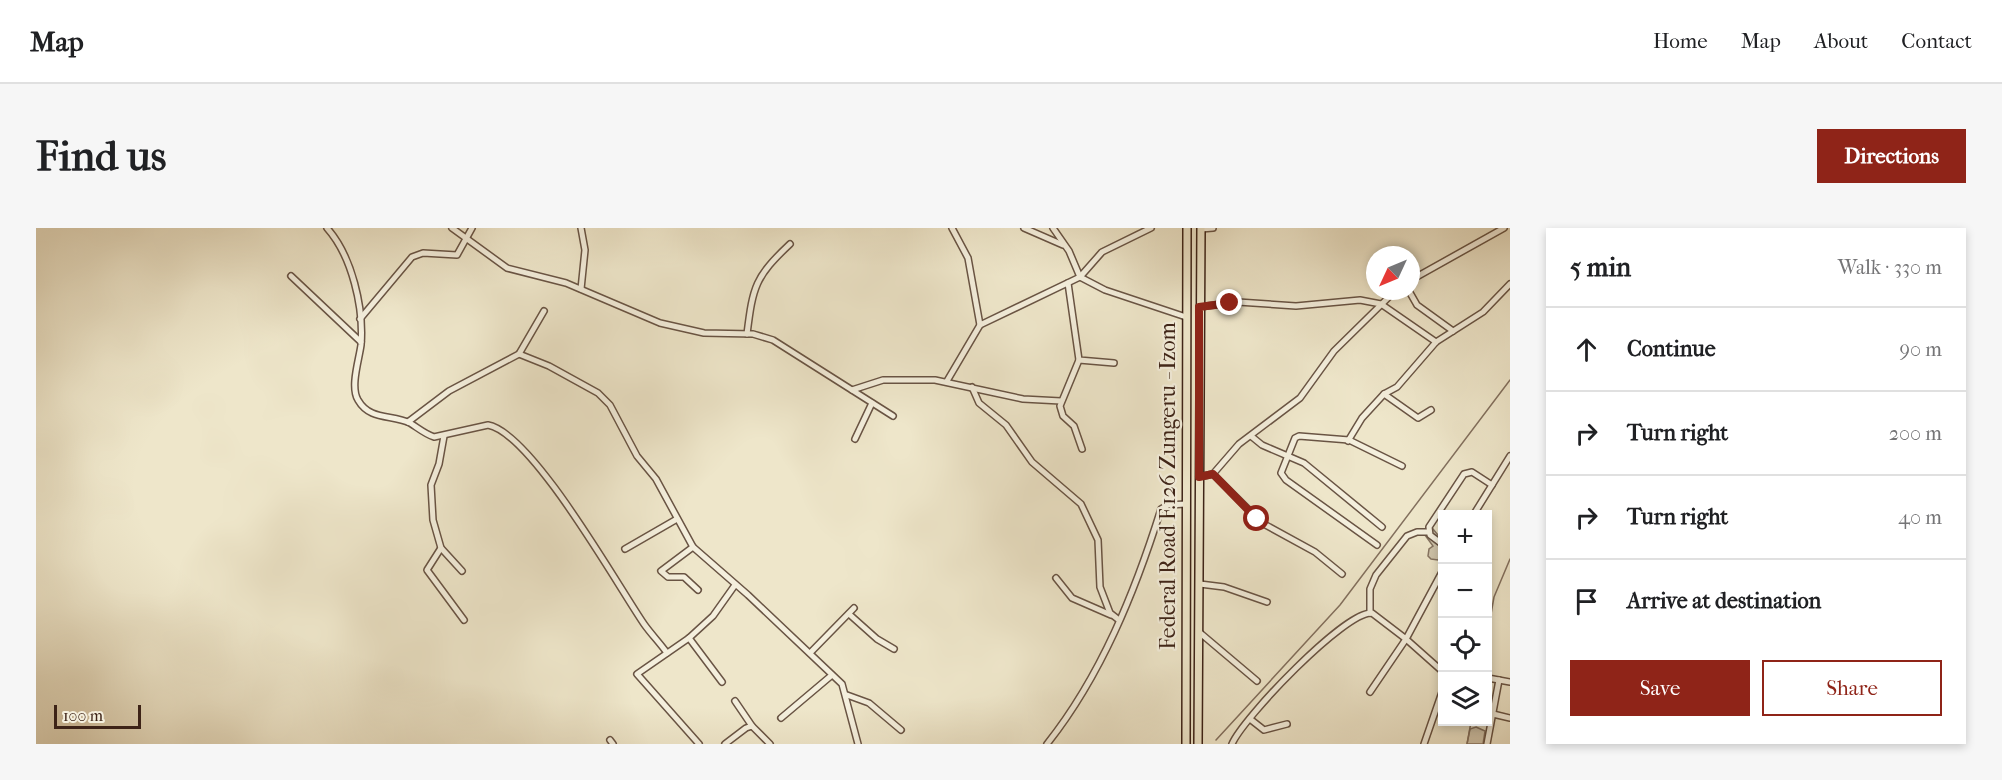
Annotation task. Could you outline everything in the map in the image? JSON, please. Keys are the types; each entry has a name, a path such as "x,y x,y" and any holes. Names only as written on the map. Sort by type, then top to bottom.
{"main road":[{"name":"Federal Road F.126 Zungeru - Izom","path":"1185,744 1187,228"},
{"name":"Federal Road F.126 Zungeru - Izom","path":"1198,744 1201,229"},
{"path":"1185,615 1198,615"}],"street":[{"path":"327,228 344,251 360,320 361,342 357,398 376,416 408,422 429,435 444,436 488,425 510,435 555,490 666,653"},
{"path":"452,228 507,268 581,289 660,323 717,335 747,334 773,340 893,416"},
{"path":"360,320 412,257 423,253 458,255 472,228"},
{"path":"581,228 585,250 581,289"},
{"path":"952,228 969,258 980,325"},
{"path":"1024,228 1066,246"},
{"path":"1053,228 1066,246 1080,278 1105,290 1186,317"},
{"path":"947,381 980,325 1080,278 1102,252 1151,228"},
{"path":"1201,229 1213,228"},
{"path":"1420,275 1504,228"},
{"path":"747,334 752,298 758,279 790,244"},
{"path":"291,276 361,342"},
{"path":"1068,283 1079,360 1061,401 1063,416 1074,426 1082,449"},
{"path":"1348,441 1362,418 1384,394 1397,387 1436,342 1483,312 1510,284"},
{"path":"1199,307 1238,302 1296,306 1360,300 1381,304 1436,342"},
{"path":"1199,477 1213,474 1234,449 1300,398 1334,351 1385,300"},
{"path":"1414,300 1417,305 1453,331"},
{"path":"408,422 449,391 519,354 544,312"},
{"path":"519,354 549,366 598,393 610,405 637,456 656,479 693,547 842,684 847,695 858,744"},
{"path":"1079,360 1114,363"},
{"path":"852,390 883,380 947,381 1023,399 1061,401"},
{"path":"972,387 979,403 1006,425 1032,462 1081,504 1097,538 1099,579 1111,615"},
{"path":"1384,394 1418,418 1431,410"},
{"path":"855,439 872,403"},
{"path":"444,436 431,490 433,523 441,548 462,570"},
{"path":"1251,436 1262,445 1304,463 1382,527"},
{"path":"1377,545 1284,478 1281,473 1297,436 1361,444 1402,466"},
{"path":"1476,510 1510,456"},
{"path":"1428,532 1429,527 1466,472 1472,472 1492,485"},
{"path":"1213,474 1262,523 1314,552 1342,574"},
{"path":"1047,744 1086,689 1119,620 1161,509 1168,505 1186,504"},
{"path":"625,549 677,519"},
{"path":"1370,613 1370,589 1376,575 1407,536 1417,532 1428,532 1438,540"},
{"path":"693,547 661,571 668,577 684,577 698,590"},
{"path":"441,548 428,570 464,620"},
{"path":"1056,578 1072,598 1119,620"},
{"path":"1370,692 1406,639 1438,581"},
{"path":"1200,584 1224,587 1267,602"},
{"path":"699,744 637,674 689,638 713,616 735,585"},
{"path":"810,653 854,608"},
{"path":"1370,613 1406,639 1438,667"},
{"path":"1232,744 1250,719 1336,630 1352,619 1370,613"},
{"path":"849,614 877,639 894,649"},
{"path":"1198,632 1257,681"},
{"path":"689,638 722,682"},
{"path":"781,718 832,675"},
{"path":"1492,679 1510,682"},
{"path":"1487,744 1499,680"},
{"path":"847,695 869,703 902,730"},
{"path":"735,701 752,726 770,744"},
{"path":"1425,744 1438,706"},
{"path":"1493,714 1510,718"},
{"path":"1250,719 1264,730 1287,724"},
{"path":"725,744 752,726"}],"shaded area":[{"path":"1427,528 1433,529 1438,535 1438,560 1428,556 1429,549 1433,546 1425,535"},
{"path":"1476,727 1485,731 1483,744 1467,744 1470,729"}],"waterway":[{"path":"1216,740 1340,605 1510,380"},
{"path":"1490,618 1494,597 1510,559"},
{"path":"1467,744 1470,726"}],"route":[{"path":"1230,303 1199,307 1199,477 1213,474 1257,519"}]}
